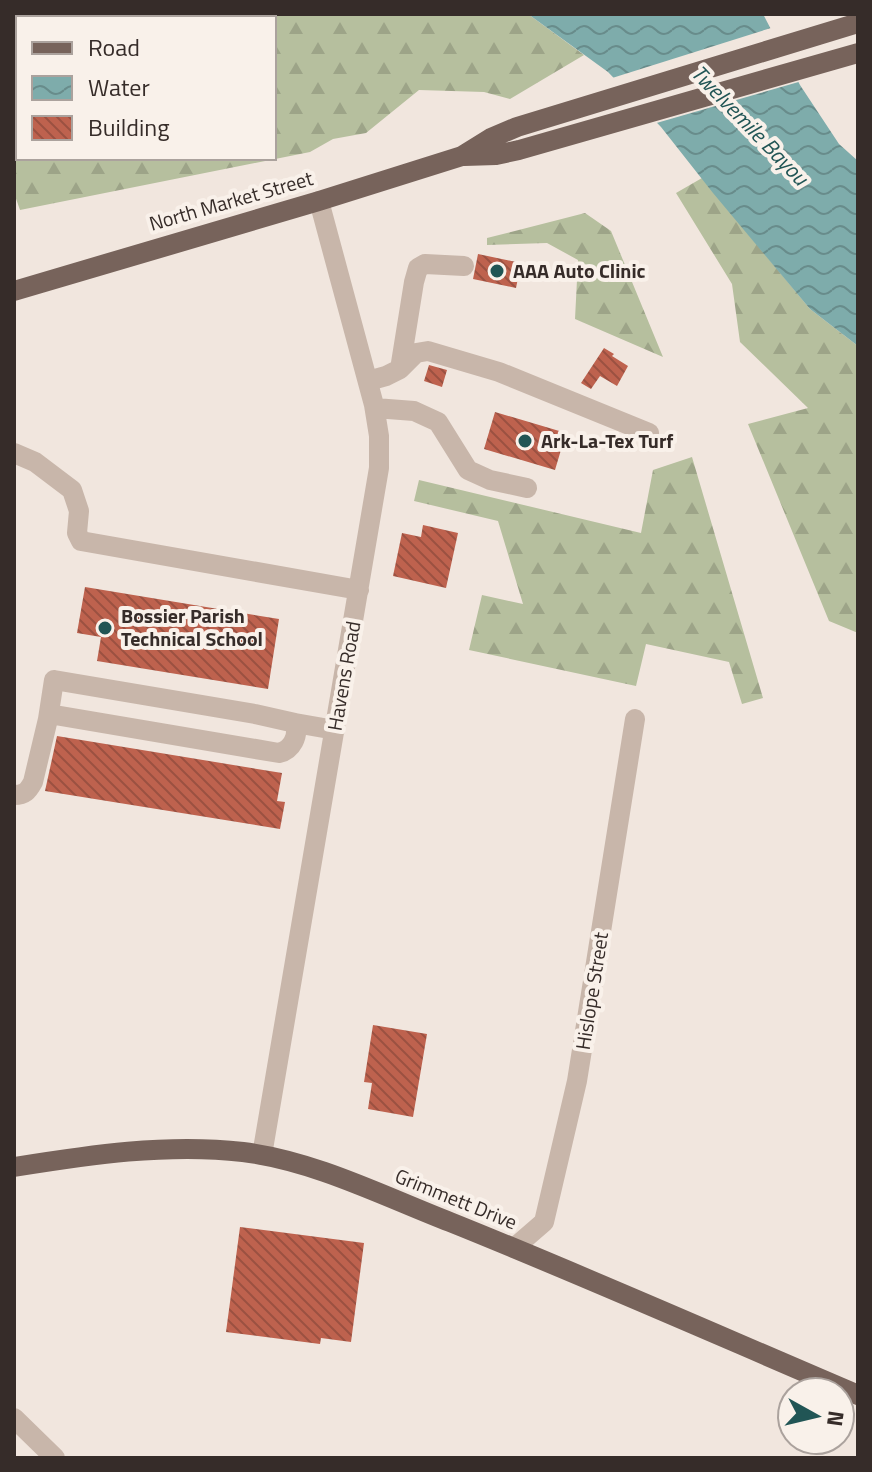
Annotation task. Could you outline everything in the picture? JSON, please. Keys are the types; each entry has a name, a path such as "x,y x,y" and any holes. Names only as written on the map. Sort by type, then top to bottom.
{"main road":[{"name":"North Market Street","path":"14,291 462,156 517,127 850,25"},
{"name":"North Market Street","path":"462,156 496,155 519,150 858,53"},
{"name":"Grimmett Drive","path":"14,1167 118,1152 213,1150 262,1155 291,1162 364,1187 514,1248 858,1395"}],"street":[{"name":"Havens Road","path":"262,1155 379,468 375,408 319,201"},
{"path":"400,369 418,268 425,264 464,266"},
{"path":"368,381 386,376 400,369 416,353 428,351 499,372 649,433"},
{"path":"375,408 414,411 438,422 468,470 490,480 527,488"},
{"path":"14,453 35,462 72,490 79,511 77,533 81,541 359,590"},
{"path":"14,795 22,795 33,782 54,680 335,730"},
{"path":"49,714 279,753 293,742 295,723"},
{"name":"Hislope Street","path":"514,1248 544,1222 574,1095 635,719"},
{"path":"14,1418 55,1458"}],"green space":[{"path":"14,14 528,14 584,55 510,99 484,92 419,90 366,133 333,139 310,152 276,159 276,16 16,16 16,160 270,160 20,210 14,193"},
{"path":"702,178 810,309 858,346 858,633 829,621 748,424 808,408 740,342 732,284 676,193"},
{"path":"585,213 611,231 663,357 575,319 578,260 547,243 487,245 487,238"},
{"path":"692,457 763,698 742,704 729,662 646,644 636,686 469,650 482,595 523,604 498,521 414,501 419,480 641,533 653,470"}],"water":[{"name":"Twelvemile Bayou","path":"528,14 763,14 800,85 839,144 858,161 858,346 810,309 661,127 608,72"}],"pier":[{"path":"774,27 802,81 653,124 609,79"}],"building":[{"name":"AAA Auto Clinic","path":"478,254 521,263 516,288 473,279"},
{"path":"604,348 628,366 617,386 600,376 591,389 581,383"},
{"path":"429,365 447,370 442,387 424,381"},
{"name":"Ark-La-Tex Turf","path":"495,412 566,433 555,470 484,449"},
{"path":"423,525 458,533 446,588 393,576 402,533 421,537"},
{"path":"85,587 279,619 268,689 97,661 101,637 77,633"},
{"path":"57,736 282,773 277,801 285,802 280,829 45,791"},
{"path":"373,1025 427,1034 413,1117 368,1109 372,1083 364,1082"},
{"path":"240,1227 364,1243 351,1342 321,1338 320,1344 226,1332"}],"place":[{"name":"AAA Auto Clinic","path":"497,271"},
{"name":"Ark-La-Tex Turf","path":"525,441"},
{"name":"Bossier Parish Technical School","path":"105,628"}]}
